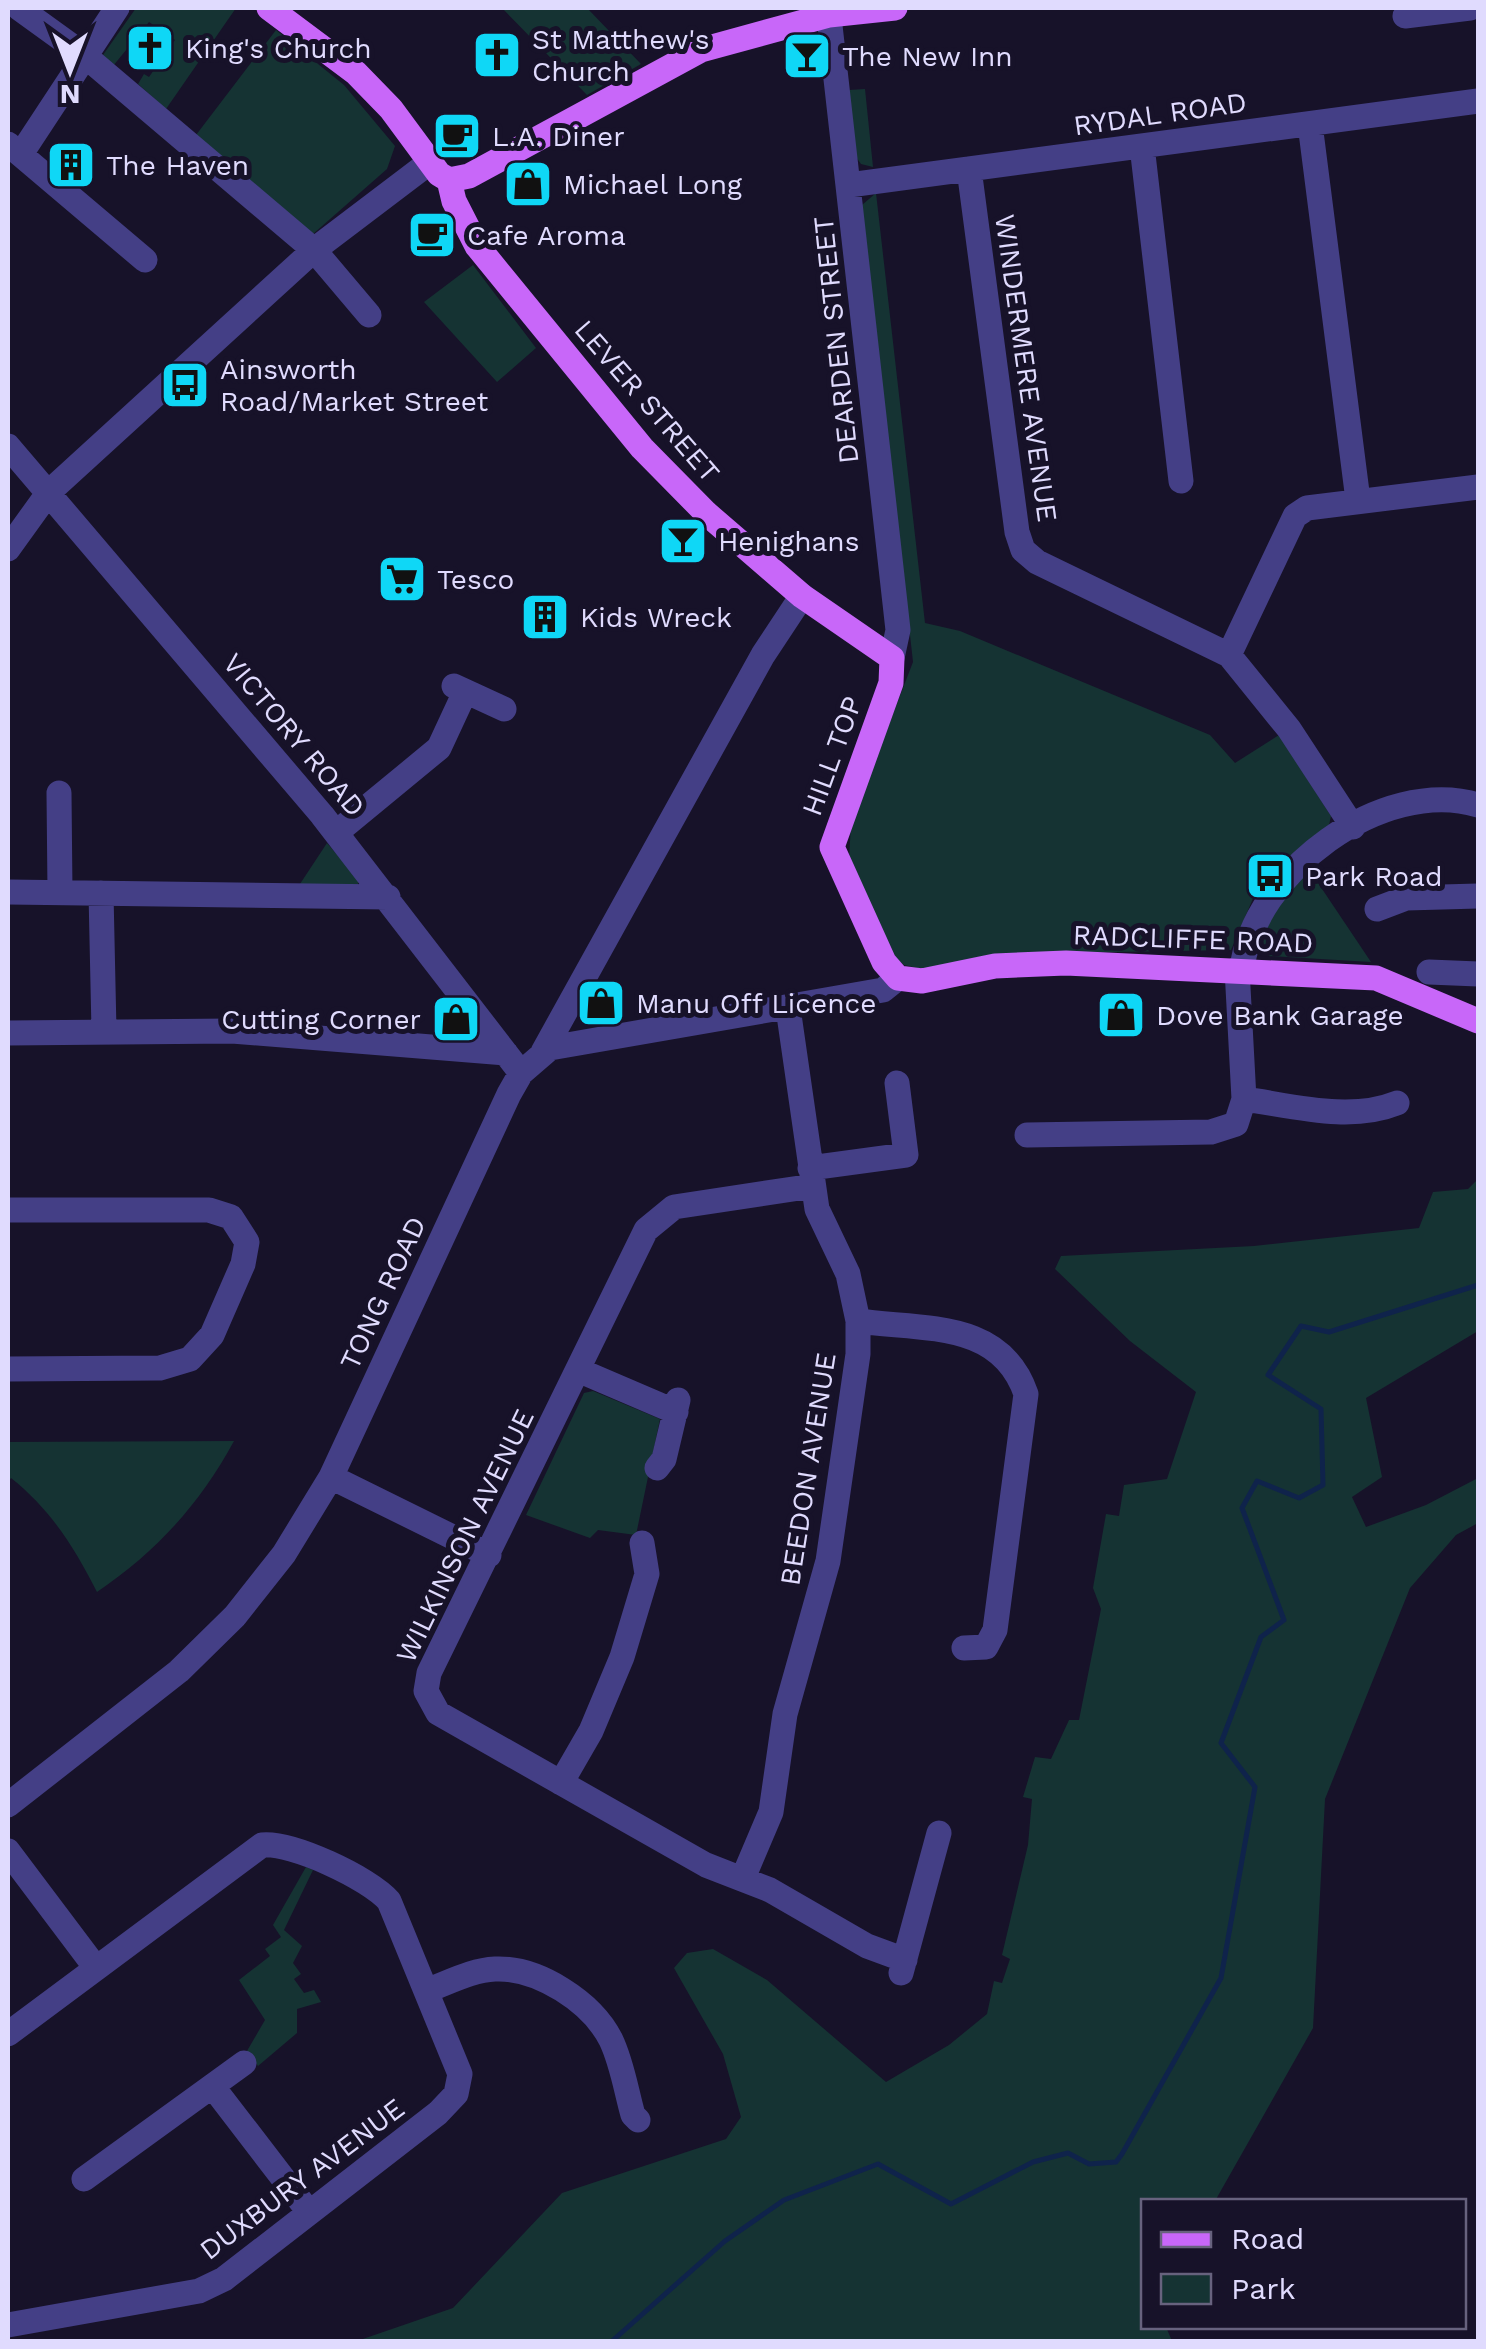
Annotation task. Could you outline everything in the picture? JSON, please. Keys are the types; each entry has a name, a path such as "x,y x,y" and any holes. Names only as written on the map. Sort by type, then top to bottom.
{"main road":[{"name":"LEVER STREET","path":"269,8 356,73 390,109 439,171 477,246 642,448 706,514 802,596 892,658"},
{"path":"439,171 469,176 701,50 828,11 894,8"},
{"name":"HILL TOP","path":"892,658 890,684 832,847 884,962 898,978"},
{"name":"RADCLIFFE ROAD","path":"898,978 922,981 995,966 1066,964 1376,978 1478,1021"}],"street":[{"path":"19,8 84,54 314,250 369,315"},
{"path":"117,8 14,149 145,260"},
{"path":"1405,16 1470,8"},
{"name":"DEARDEN STREET","path":"828,11 898,630 892,658"},
{"name":"RYDAL ROAD","path":"849,186 1478,101"},
{"path":"1310,124 1358,500"},
{"path":"1142,146 1181,481"},
{"name":"WINDERMERE AVENUE","path":"969,170 1017,532 1024,550 1037,562 1228,656 1289,728 1353,826"},
{"path":"8,549 49,492 314,250 439,171"},
{"name":"VICTORY ROAD","path":"8,446 336,832 514,1063"},
{"path":"1228,656 1295,516 1306,508 1478,488"},
{"name":"TONG ROAD","path":"8,1805 179,1670 235,1616 284,1554 331,1477 514,1063 542,1052 763,654 802,596"},
{"path":"336,832 438,748 458,688 504,709"},
{"path":"59,793 60,892"},
{"path":"1027,1135 1225,1131 1236,1124 1244,1099 1239,969 1244,948 1276,884 1353,826 1386,808 1423,799 1478,806"},
{"path":"8,892 388,897"},
{"path":"100,893 104,1031"},
{"path":"1376,909 1406,898 1478,896"},
{"path":"1430,972 1473,974"},
{"path":"1438,1002 1473,974"},
{"path":"542,1052 883,990 898,978"},
{"name":"BEEDON AVENUE","path":"742,1878 771,1812 784,1714 828,1561 858,1354 858,1321 848,1274 818,1214 788,1008"},
{"path":"8,1033 232,1031 514,1063"},
{"path":"812,1177 902,1157 908,1150 897,1083"},
{"path":"1244,1099 1340,1112 1374,1112 1397,1103"},
{"path":"902,1157 910,1166 928,1170"},
{"name":"WILKINSON AVENUE","path":"812,1177 674,1208 646,1230 429,1673 428,1700 438,1712 706,1865 742,1878 903,1966 932,1833"},
{"path":"8,1210 209,1210 238,1224 246,1242 243,1264 212,1336 190,1359 160,1368 8,1369"},
{"path":"858,1321 989,1342 1018,1370 1026,1394 994,1630 986,1647 964,1648"},
{"path":"578,1370 677,1406 664,1459 658,1468"},
{"path":"331,1477 490,1555"},
{"path":"561,1783 591,1731 622,1657 647,1574 642,1542"},
{"name":"DUXBURY AVENUE","path":"8,2034 262,1845 281,1843 381,1892 428,1990 457,2064 456,2094 438,2114 224,2278 198,2292 8,2326"},
{"path":"8,1851 96,1968"},
{"path":"428,1990 497,1969 526,1972 555,1986 594,2015 610,2038 633,2115 638,2120"},
{"path":"84,2180 244,2064"},
{"path":"212,2086 310,2212"}],"green space":[{"path":"136,8 236,8 166,109 138,84 144,74 149,77 175,40 149,22 113,66 103,55"},
{"path":"502,8 587,8 641,64 587,95"},
{"path":"276,30 344,85 395,146 387,169 313,234 196,135"},
{"path":"865,89 873,167 861,164 856,157 849,90"},
{"path":"876,193 925,623 960,631 1210,735 1235,763 1279,735 1331,816 1327,834 1269,874 1257,889 1231,950 994,954 922,969 904,965 891,953 849,860 851,823 913,662 862,205"},
{"path":"473,265 536,348 497,382 424,302"},
{"path":"327,843 358,879 358,885 298,887"},
{"path":"1308,868 1371,962 1268,956 1255,948 1277,896"},
{"path":"1478,1179 1478,1331 1366,1398 1382,1477 1352,1497 1366,1527 1426,1505 1478,1478 1478,1523 1456,1535 1410,1588 1325,1799 1313,2028 1216,2199 1141,2199 1141,2329 1167,2329 1172,2341 357,2341 453,2308 562,2193 726,2139 741,2117 723,2054 674,1968 687,1953 713,1949 767,1980 886,2082 949,2045 987,2014 994,1981 1002,1983 1010,1959 1002,1955 1028,1845 1032,1799 1023,1797 1035,1757 1051,1759 1069,1720 1079,1720 1101,1609 1093,1588 1106,1514 1119,1516 1124,1485 1167,1479 1196,1392 1130,1341 1055,1269 1061,1256 1254,1246 1419,1228 1433,1192 1468,1189"},
{"path":"593,1391 660,1419 636,1535 598,1530 590,1538 526,1515 584,1393"},
{"path":"234,1441 207,1486 175,1525 139,1560 97,1592 50,1516 11,1478 8,1483 8,1442"},
{"path":"306,1867 313,1870 284,1930 302,1946 293,1963 301,1974 294,1979 304,1993 314,1990 321,2002 297,2009 297,2033 258,2066 247,2051 265,2020 239,1980 270,1956 265,1949 281,1937 273,1925"}],"waterway":[{"path":"611,2342 725,2241 784,2200 878,2164 951,2204 1033,2162 1068,2153 1089,2164 1116,2162 1221,1978 1255,1787 1221,1743 1261,1637 1284,1620 1242,1508 1257,1481 1299,1498 1323,1485 1321,1409 1268,1375 1301,1326 1329,1332 1478,1285"}],"place":[{"name":"King's Church","path":"150,48"},
{"name":"St Matthew's Church","path":"497,55"},
{"name":"The New Inn","path":"807,56"},
{"name":"L.A. Diner","path":"457,136"},
{"name":"The Haven","path":"71,165"},
{"name":"Michael Long","path":"528,184"},
{"name":"Cafe Aroma","path":"432,235"},
{"name":"Ainsworth Road/Market Street","path":"185,385"},
{"name":"Henighans","path":"683,541"},
{"name":"Tesco","path":"402,579"},
{"name":"Kids Wreck","path":"545,617"},
{"name":"Park Road","path":"1270,876"},
{"name":"Manu Off Licence","path":"601,1003"},
{"name":"Dove Bank Garage","path":"1121,1015"},
{"name":"Cutting Corner","path":"456,1019"}]}
